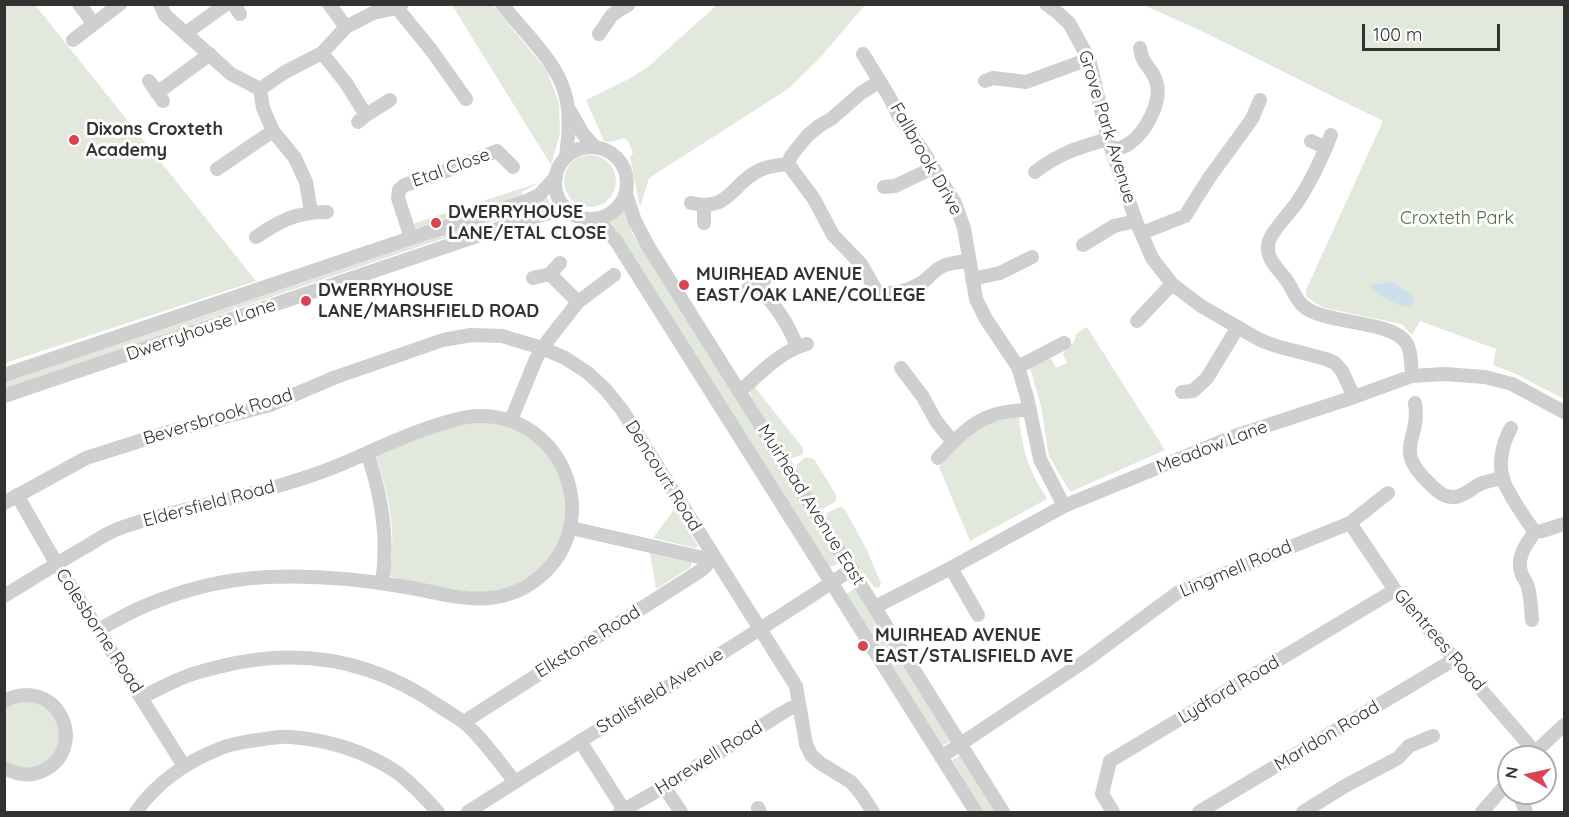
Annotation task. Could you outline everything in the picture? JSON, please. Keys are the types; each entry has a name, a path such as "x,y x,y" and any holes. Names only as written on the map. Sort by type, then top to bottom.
{"street":[{"path":"79,4 94,24"},
{"path":"73,40 120,4"},
{"path":"160,4 165,15 231,74 260,89"},
{"path":"186,33 226,4"},
{"path":"329,4 346,27"},
{"path":"502,4 555,69 564,89 568,109 566,156"},
{"path":"598,34 612,15 628,4"},
{"name":"Grove Park Avenue","path":"1046,4 1069,23 1089,58 1111,144 1139,227 1152,258 1172,284 1201,306 1260,340 1335,363 1354,397"},
{"path":"260,89 285,72 322,53 346,27 373,13 400,6 466,99"},
{"path":"1035,172 1061,154 1077,148 1111,144 1122,148 1134,141 1146,124 1158,100 1159,92 1156,78 1142,59 1140,48"},
{"path":"322,53 346,83 362,118 390,100"},
{"path":"148,81 160,97 210,54"},
{"name":"Fallbrook Drive","path":"863,54 899,117 955,203 961,217 973,290 979,307 1018,367 1030,409 1040,459 1064,506"},
{"path":"985,81 993,78 1026,82 1089,58"},
{"name":"Fallbrook Drive","path":"788,164 791,156 807,136 861,93 880,81"},
{"path":"260,89 263,108 273,131 295,158 306,182 310,212"},
{"path":"1083,244 1114,226 1139,227 1185,216 1209,178 1252,119 1255,103"},
{"path":"568,109 583,134 594,146"},
{"path":"217,169 273,131"},
{"path":"1311,141 1329,141 1303,194 1269,240 1268,253 1271,261 1307,309 1326,317 1382,329 1402,338 1410,351 1412,376"},
{"path":"594,146 606,149 617,157 625,169 628,181 626,194 614,211 592,219 569,212 559,198 556,188 559,166 566,156 584,147 594,146"},
{"name":"Etal Close","path":"411,238 398,198 399,190 405,185 497,151 513,167"},
{"path":"704,224 697,205 723,200 760,170 788,164 814,199 832,235 861,264 877,292"},
{"path":"892,191 933,168"},
{"name":"Dwerryhouse Lane","path":"4,375 524,202 539,195 556,177"},
{"name":"Muirhead Avenue East","path":"626,194 635,220 648,246 1003,813"},
{"path":"256,237 278,222 310,212 327,212"},
{"name":"Dwerryhouse Lane","path":"4,396 533,217 554,212 569,212"},
{"name":"Muirhead Avenue East","path":"592,219 605,228 616,241 976,813"},
{"path":"1013,250 1018,264"},
{"path":"972,279 1000,273 1032,256"},
{"path":"877,292 891,293 909,289 945,265 969,261"},
{"path":"533,278 550,274 560,263"},
{"path":"550,274 578,302"},
{"path":"511,420 542,348 578,302 614,274"},
{"path":"739,392 776,360 802,345 783,316 757,284"},
{"path":"1137,321 1172,284"},
{"path":"870,305 877,292"},
{"path":"1182,392 1193,391 1207,378 1238,327"},
{"name":"Beversbrook Road","path":"4,503 86,458 168,432 270,405 336,377 443,340 471,335 502,336 542,348"},
{"path":"1018,367 1058,346 1059,361"},
{"name":"Dencourt Road","path":"542,348 565,358 588,373 606,390 622,411 711,558 796,686 806,744 811,754 820,763 852,782 873,813"},
{"path":"909,370 936,421 953,442"},
{"name":"Meadow Lane","path":"875,607 1064,506 1235,436 1412,376 1444,374 1485,377 1512,384 1564,412"},
{"path":"938,458 953,442 980,421 990,416 1030,409"},
{"path":"1420,411 1410,443 1411,459 1418,472 1437,491 1443,495 1458,497 1483,483 1503,478"},
{"path":"98,630 139,608 195,588 234,580 265,577 297,576 382,583 468,597 489,598 520,590 548,569 560,552 571,528 573,503 570,487 560,462 547,444 511,420 485,416 464,417 421,430 367,453 376,477 385,527 382,583"},
{"path":"1504,432 1503,478 1508,490 1535,532"},
{"name":"Eldersfield Road","path":"4,596 56,563 117,529 252,493 330,469 367,453"},
{"name":"Lingmell Road","path":"941,757 1088,659 1177,593 1350,523 1388,493"},
{"name":"Colesborne Road","path":"17,495 56,563 184,766"},
{"name":"Glentrees Road","path":"1350,523 1395,590 1526,745"},
{"path":"1545,609 1531,615 1528,586 1521,573 1521,554 1535,532 1564,524"},
{"path":"571,528 711,558"},
{"name":"Elkstone Road","path":"465,723 700,571 711,558"},
{"path":"951,568 978,615"},
{"name":"Stalisfield Avenue","path":"468,813 852,569"},
{"name":"Lydford Road","path":"1113,813 1102,794 1110,761 1395,590"},
{"path":"142,697 188,675 268,658 296,657 360,666 394,679 422,694 465,723 490,749 514,782"},
{"name":"Marldon Road","path":"1199,813 1455,659"},
{"path":"4,701 24,694 45,699 60,714 66,733 64,748 57,760 47,769 34,774 19,774 4,768"},
{"name":"Harewell Road","path":"622,811 782,713 799,707"},
{"path":"1543,745 1564,725"},
{"path":"1303,813 1345,786 1398,758 1409,746 1433,736"},
{"path":"136,813 163,783 184,766 220,748 288,737 340,745 368,756 396,772 422,794 438,813"},
{"path":"580,741 622,811"},
{"path":"664,787 681,813"},
{"path":"1482,813 1497,795"}],"green space":[{"name":"Dixons Croxteth Academy","path":"4,5 35,5 256,281 5,363"},
{"path":"452,5 493,5 547,71 559,103 560,133 551,165"},
{"path":"717,5 865,5 819,59 788,89 649,178 640,207 630,157 633,153 628,141 623,138 612,142 604,141 586,100 631,78 649,66"},
{"name":"Croxteth Park","path":"1143,5 1564,5 1564,399 1516,374 1493,365 1496,349 1420,321 1412,335 1402,324 1325,308 1306,296 1306,290 1383,121 1191,26"},
{"path":"585,155 595,155 609,162 616,181 609,200 595,207 585,207 575,203 568,196 564,186 564,176 568,166 575,159"},
{"path":"537,184 522,192 523,195 422,229 413,225 415,223"},
{"path":"546,195 550,204 253,303 5,390 4,379"},
{"path":"624,205 632,233 839,563 828,568 623,241 605,219 617,213"},
{"path":"1087,327 1165,450 1070,492 1049,456 1041,406 1030,368 1049,358 1056,368 1067,363 1063,355 1066,348 1074,342 1076,334"},
{"path":"753,385 803,448 802,455 792,458 788,456 752,399 750,392"},
{"path":"1019,417 1027,460 1047,499 970,541 939,467 956,448 983,427"},
{"path":"484,422 508,427 529,437 545,451 557,470 563,490 565,511 562,531 554,550 542,566 526,580 496,591 457,590 392,577 390,575 392,543 390,513 376,457 430,434 456,426"},
{"path":"806,457 814,459 836,495 836,501 823,509 796,470 797,464"},
{"path":"839,507 845,510 866,548 881,583 879,588 874,587 864,573 861,573 826,518 827,513"},
{"path":"675,508 698,546 695,548 653,538"},
{"path":"650,553 691,562 691,567 656,589"},
{"path":"855,588 951,741 942,746 846,594"},
{"path":"34,699 56,716 61,741 49,762 26,771 5,764 5,705"},
{"path":"960,756 995,812 984,812 952,760"}],"water":[{"path":"1389,281 1410,293 1414,300 1413,304 1400,305 1370,288 1372,284"}],"place":[{"name":"Dixons Croxteth Academy","path":"74,140"},
{"name":"DWERRYHOUSE LANE/ETAL CLOSE","path":"436,223"},
{"name":"MUIRHEAD AVENUE EAST/OAK LANE/COLLEGE","path":"684,285"},
{"name":"DWERRYHOUSE LANE/MARSHFIELD ROAD","path":"306,301"},
{"name":"MUIRHEAD AVENUE EAST/STALISFIELD AVE","path":"863,646"}]}
